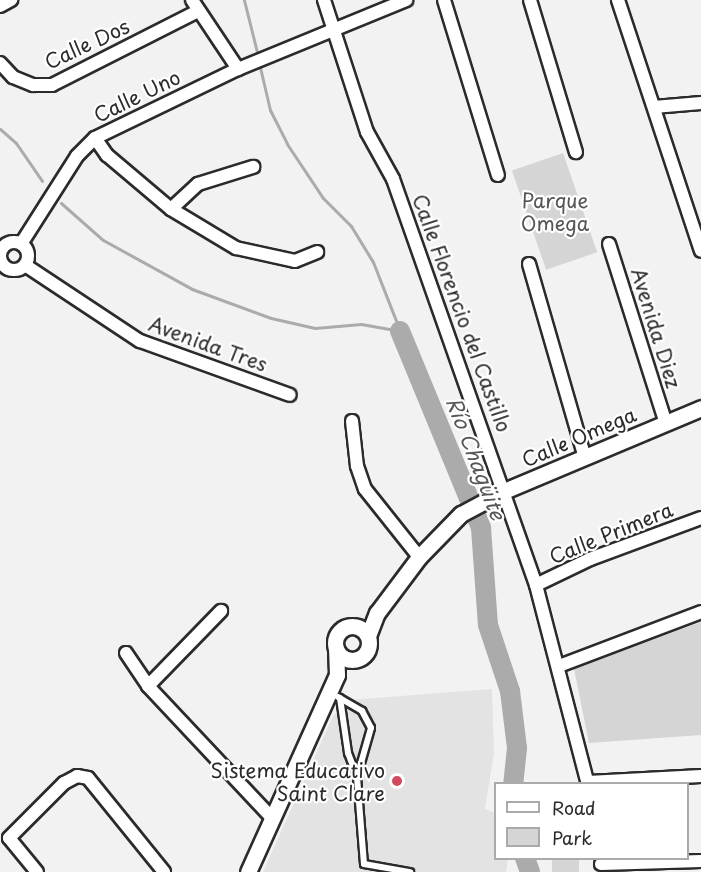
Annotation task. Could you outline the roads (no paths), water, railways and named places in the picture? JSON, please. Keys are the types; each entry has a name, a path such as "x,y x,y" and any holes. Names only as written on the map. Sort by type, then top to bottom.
{"street":[{"path":"0,6 11,0"},
{"name":"Calle Florencio del Castillo","path":"324,0 367,132 393,179 537,585 588,782"},
{"name":"Calle Uno","path":"21,244 77,156 95,138 243,67 406,0"},
{"path":"444,0 498,175"},
{"path":"530,0 576,152"},
{"path":"618,0 701,251"},
{"path":"195,6 243,67"},
{"name":"Calle Dos","path":"0,63 24,81 52,85 195,6"},
{"path":"654,107 701,102"},
{"path":"95,138 107,155 171,209 236,248 295,261 317,252"},
{"path":"171,209 198,184 253,166"},
{"path":"3,242 21,244 28,256 25,265 16,270 7,268 1,259 3,242"},
{"name":"Avenida Diez","path":"609,244 666,424"},
{"path":"529,264 585,458"},
{"name":"Avenida Tres","path":"25,265 140,341 290,395"},
{"name":"Calle Omega","path":"368,636 377,613 419,557 462,514 504,491 701,408"},
{"path":"352,421 357,465 365,489 419,557"},
{"name":"Calle Primera","path":"537,585 590,560 701,518"},
{"path":"148,686 221,611"},
{"path":"559,666 701,612"},
{"name":"Calle Omega","path":"354,626 377,613"},
{"path":"248,872 272,818 335,695 338,633 354,626 368,636 368,649 337,675"},
{"path":"336,649 343,658 354,660"},
{"path":"126,653 148,686 272,818"},
{"path":"37,872 9,838 64,783 77,776 88,778 164,872"},
{"path":"604,782 701,776"},
{"path":"601,865 701,861"}],"lane":[{"path":"335,695 348,753 357,777 364,864 410,872"},
{"path":"335,695 362,711 371,728 357,777"}],"waterway":[{"path":"244,0 258,56"},
{"path":"259,63 270,110 287,144 323,198 351,226 373,262 400,331"},
{"path":"0,129 16,143 42,181"},
{"path":"61,203 103,240 192,289 271,318 315,328 361,324 400,331"},
{"name":"Río Chagüite","path":"400,331 481,528 488,625 510,691 517,748 513,782"},
{"name":"Río Chagüite","path":"526,860 530,872"}],"place":[{"name":"Sistema Educativo Saint Clare","path":"397,781"}],"park label":[{"name":"Parque Omega","path":"555,212"}]}
